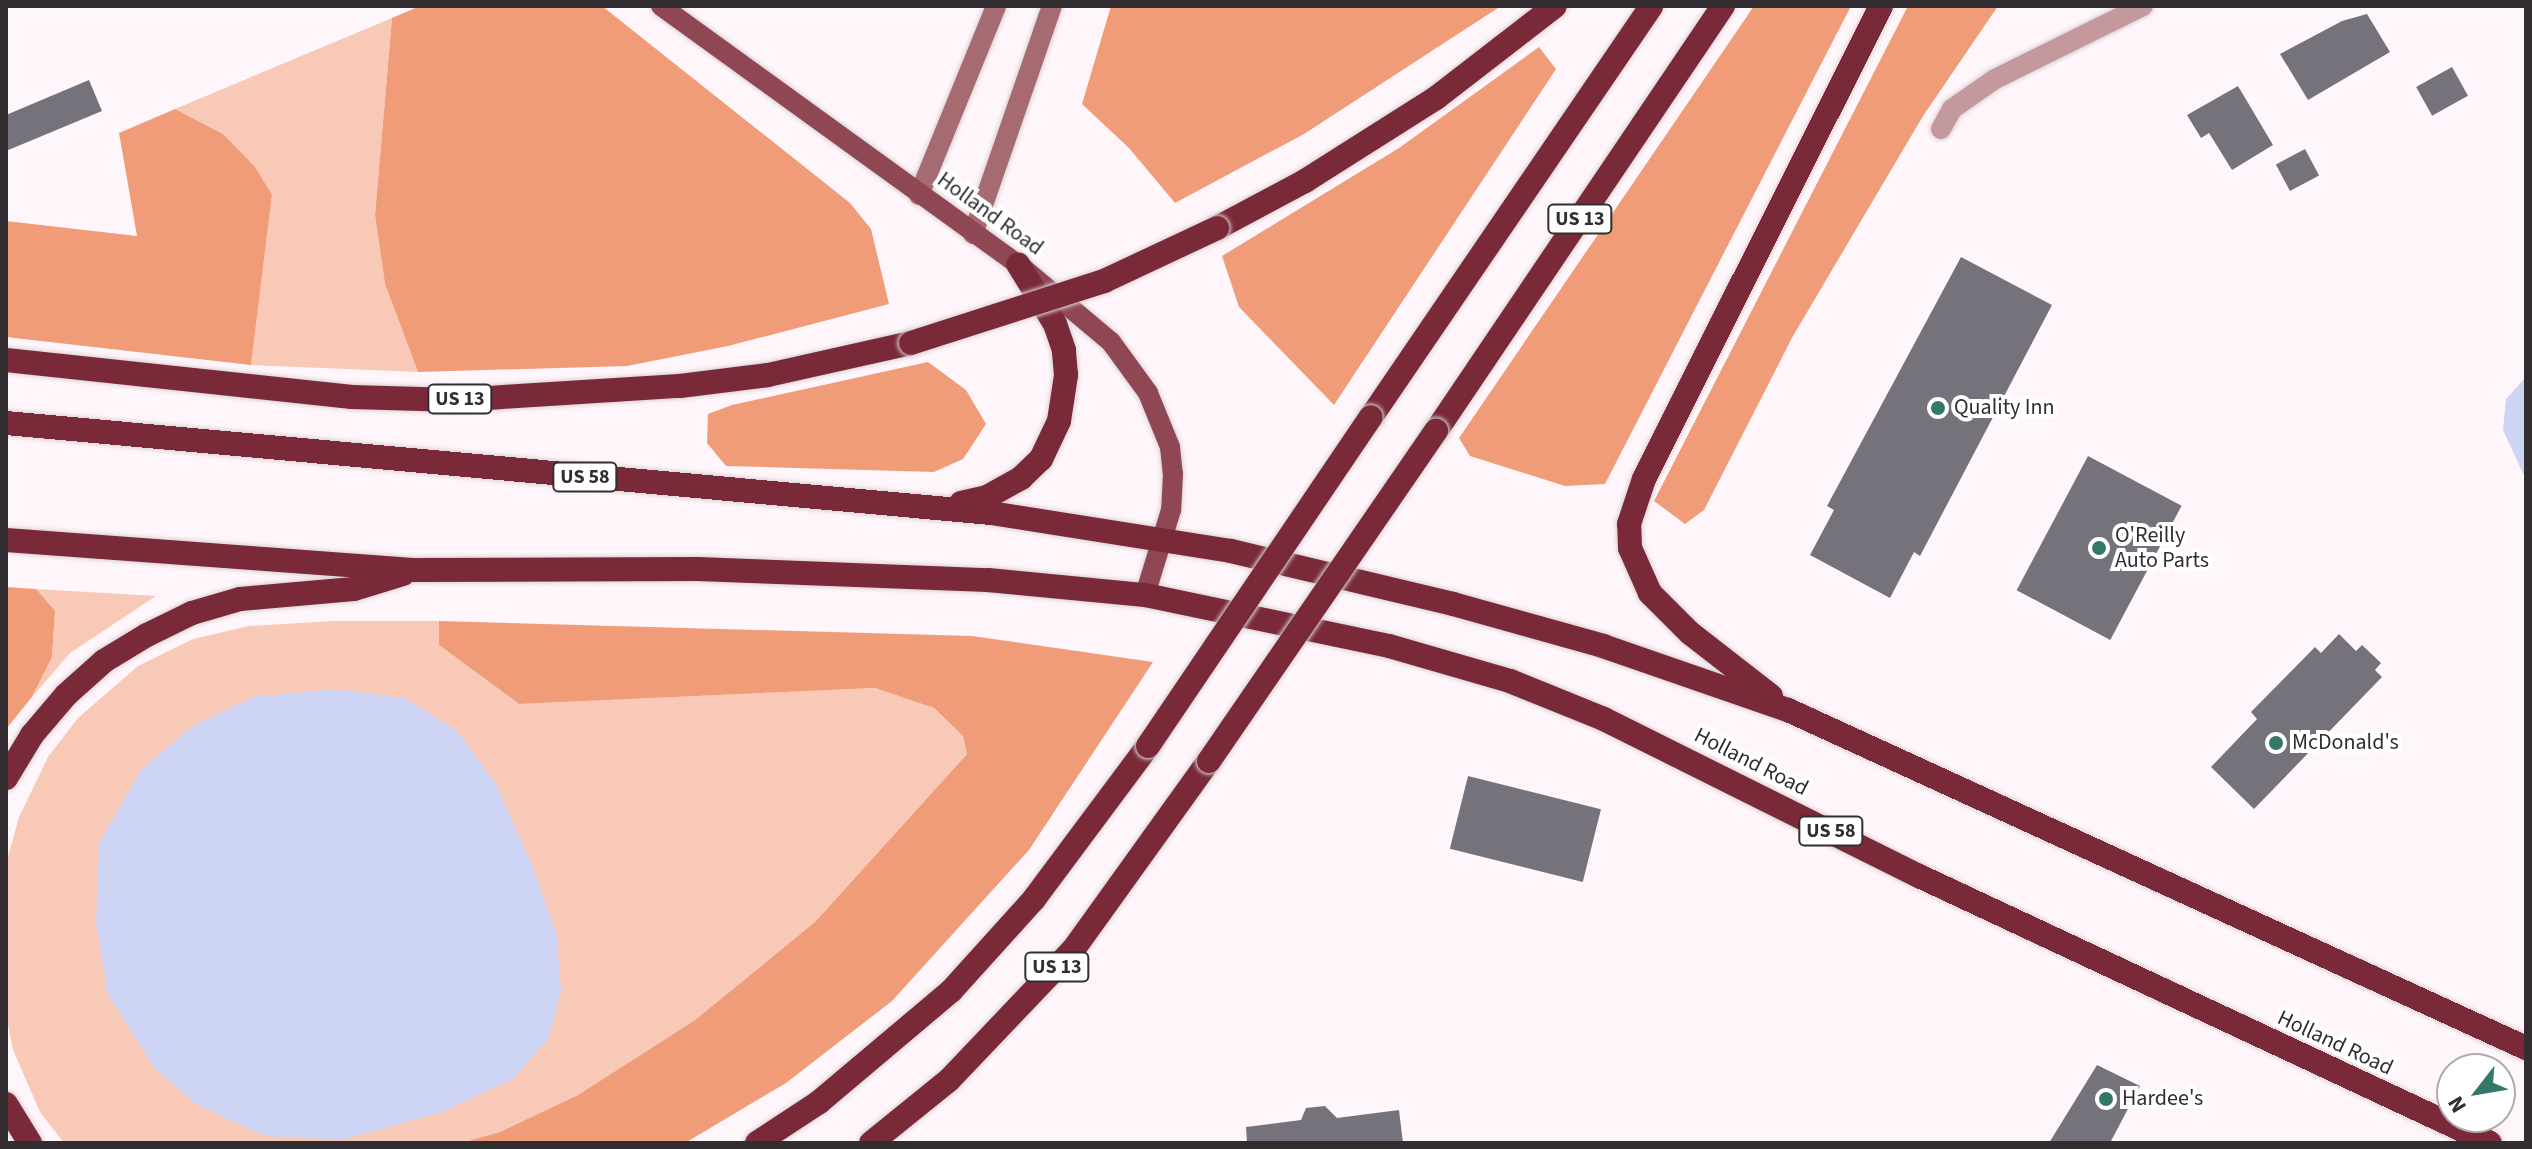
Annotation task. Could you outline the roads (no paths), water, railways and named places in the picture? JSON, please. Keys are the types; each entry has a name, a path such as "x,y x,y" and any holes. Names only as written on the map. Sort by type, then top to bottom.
{"highway":[{"name":"US 13","path":"6,360 352,397 455,400 680,386 768,375 911,343 1104,281 1217,228 1305,181 1436,98 1555,6"},
{"path":"757,1143 818,1103 951,991 1034,899 1148,746 1651,6"},
{"name":"US 13","path":"871,1143 949,1080 1073,950 1209,761 1723,6"},
{"path":"1788,710 1690,633 1650,593 1630,548 1629,524 1644,479 1881,6"},
{"path":"942,508 987,497 1021,478 1041,459 1059,421 1064,350 1055,324 1018,264"},
{"name":"US 58","path":"6,423 942,508 1163,539 1453,604 1603,646 1788,710 2526,1048"},
{"name":"US 58","path":"6,540 416,570 698,569 909,576 1145,595"},
{"path":"6,778 66,695 104,661 147,635 192,613 240,599 354,589 416,570"},
{"name":"Holland Road","path":"1145,595 1389,646 1556,699 1933,883 2490,1143"},
{"path":"6,1104 30,1143"}],"main road":[{"name":"Holland Road","path":"661,6 1018,264 1111,342 1148,393 1170,447 1173,474 1163,539 1145,595"}],"street":[{"path":"919,195 996,6"},
{"path":"973,234 1052,6"},
{"path":"1941,129 1952,109 1995,79 2143,6"}],"water":[{"path":"2526,377 2526,480 2503,430 2506,399"},
{"path":"336,689 405,698 457,731 496,784 533,867 557,935 561,991 549,1038 513,1079 442,1112 342,1140 264,1136 194,1103 154,1067 107,993 96,922 99,843 141,770 191,727 253,697"}],"place":[{"name":"Quality Inn","path":"1938,408"},
{"name":"O'Reilly Auto Parts","path":"2099,548"},
{"name":"McDonald's","path":"2276,743"},
{"name":"Hardee's","path":"2106,1099"}]}
